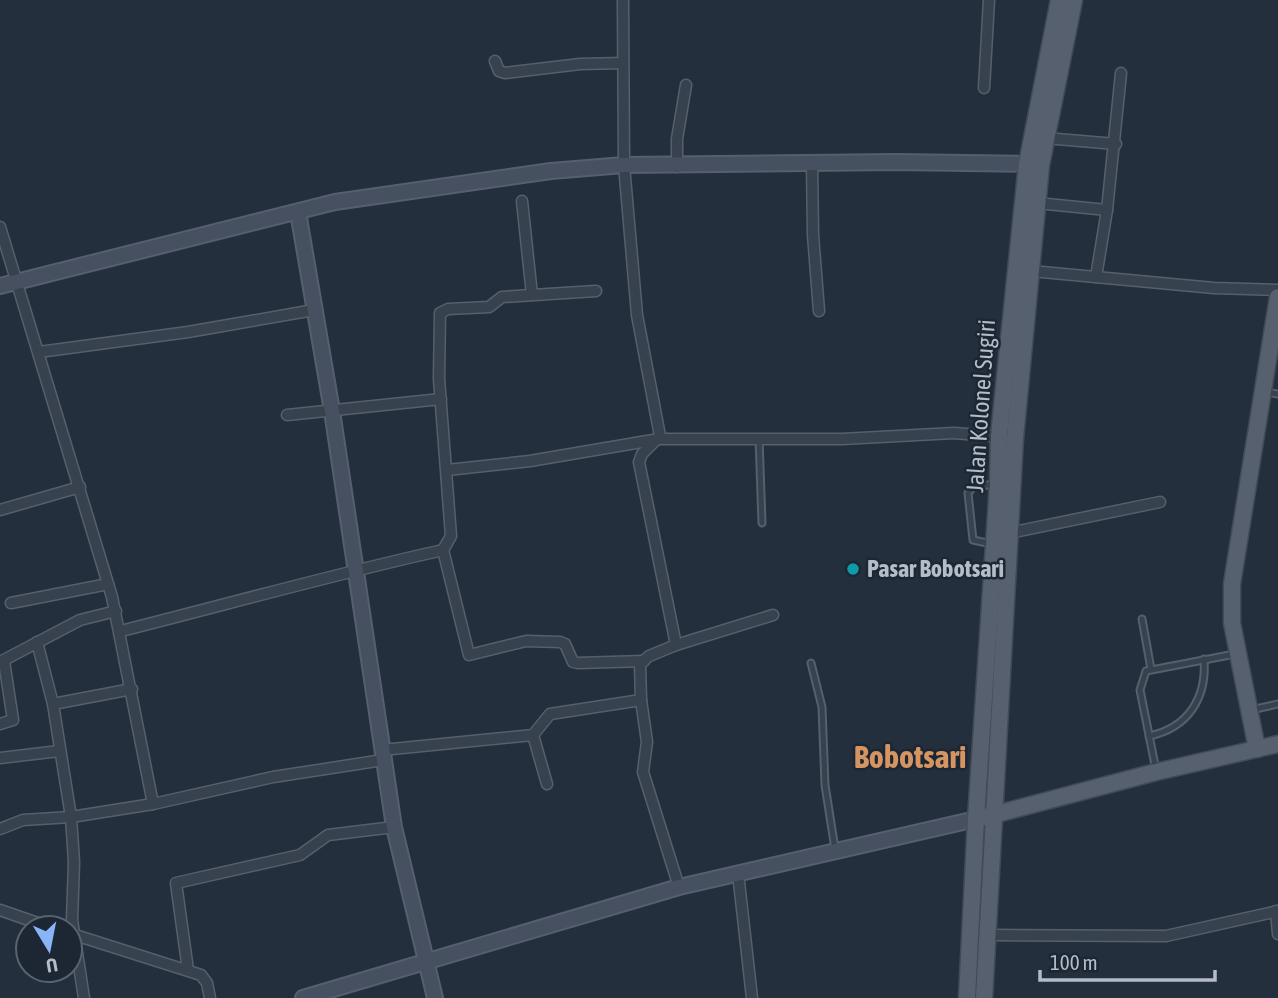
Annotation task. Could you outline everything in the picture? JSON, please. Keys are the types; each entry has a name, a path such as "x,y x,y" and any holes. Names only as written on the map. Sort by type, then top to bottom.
{"main road":[{"name":"Jalan Kolonel Sugiri","path":"967,998 975,819 1004,540 998,484 1007,437 1034,164 1059,0"},
{"path":"984,998 994,815 1007,437 1031,271 1037,203 1034,164 1045,138 1074,0"},
{"path":"1257,749 1232,623 1232,584 1270,393 1278,297"},
{"path":"975,819 1156,772 1278,744"}],"street":[{"path":"622,0 624,165 637,315 659,439"},
{"path":"984,88 989,0"},
{"path":"495,61 504,73 580,64 623,63"},
{"path":"1096,277 1116,144 1121,73"},
{"path":"677,167 677,139 686,85"},
{"path":"1045,138 1116,144"},
{"path":"0,286 367,195 624,165 677,167 902,162 1034,164"},
{"path":"812,163 813,234 819,311"},
{"path":"522,201 532,295"},
{"path":"1037,203 1107,210"},
{"path":"298,212 332,411 394,827 435,998"},
{"path":"0,227 116,611 153,804"},
{"path":"1031,271 1214,288 1278,290"},
{"path":"596,291 502,297 489,307 447,309 440,313 441,399 451,536 443,550 469,655 526,641 560,642 568,647 573,662 644,661 676,645 773,615"},
{"path":"38,352 188,332 314,310"},
{"path":"287,415 441,399"},
{"path":"447,470 530,461 659,439 842,439 954,433 1007,437"},
{"path":"659,439 642,454 639,462 676,645"},
{"path":"0,510 80,487"},
{"path":"1004,540 1160,502"},
{"path":"121,631 227,606 356,569 443,550"},
{"path":"11,603 108,584"},
{"path":"0,724 13,720 2,662 80,620 116,611"},
{"path":"37,642 53,704 71,817 72,914"},
{"path":"644,661 639,674 647,742 643,772 679,887"},
{"path":"53,704 132,689"},
{"path":"0,829 23,820 71,817 153,804 382,755 533,735 550,714 641,700"},
{"path":"533,735 547,784"},
{"path":"0,758 59,751"},
{"path":"303,998 679,887 975,819"},
{"path":"188,970 176,883 300,855 328,835 394,827"},
{"path":"737,873 752,998"},
{"path":"988,935 1166,936 1277,911 1278,934"},
{"path":"84,939 188,970 205,979 210,998"}],"lane":[{"path":"759,438 762,523"},
{"path":"998,484 973,487 968,493 973,540 1004,540"},
{"path":"1142,619 1152,669"},
{"path":"1156,772 1140,690 1142,677 1152,669 1239,653"},
{"path":"1149,736 1179,726 1189,714 1201,696 1205,677 1203,659"},
{"path":"811,663 822,707 825,785 835,852"},
{"path":"1248,711 1278,704"}],"place":[{"name":"Pasar Bobotsari","path":"853,569"}],"district":[{"name":"Bobotsari","path":"910,757"}]}
